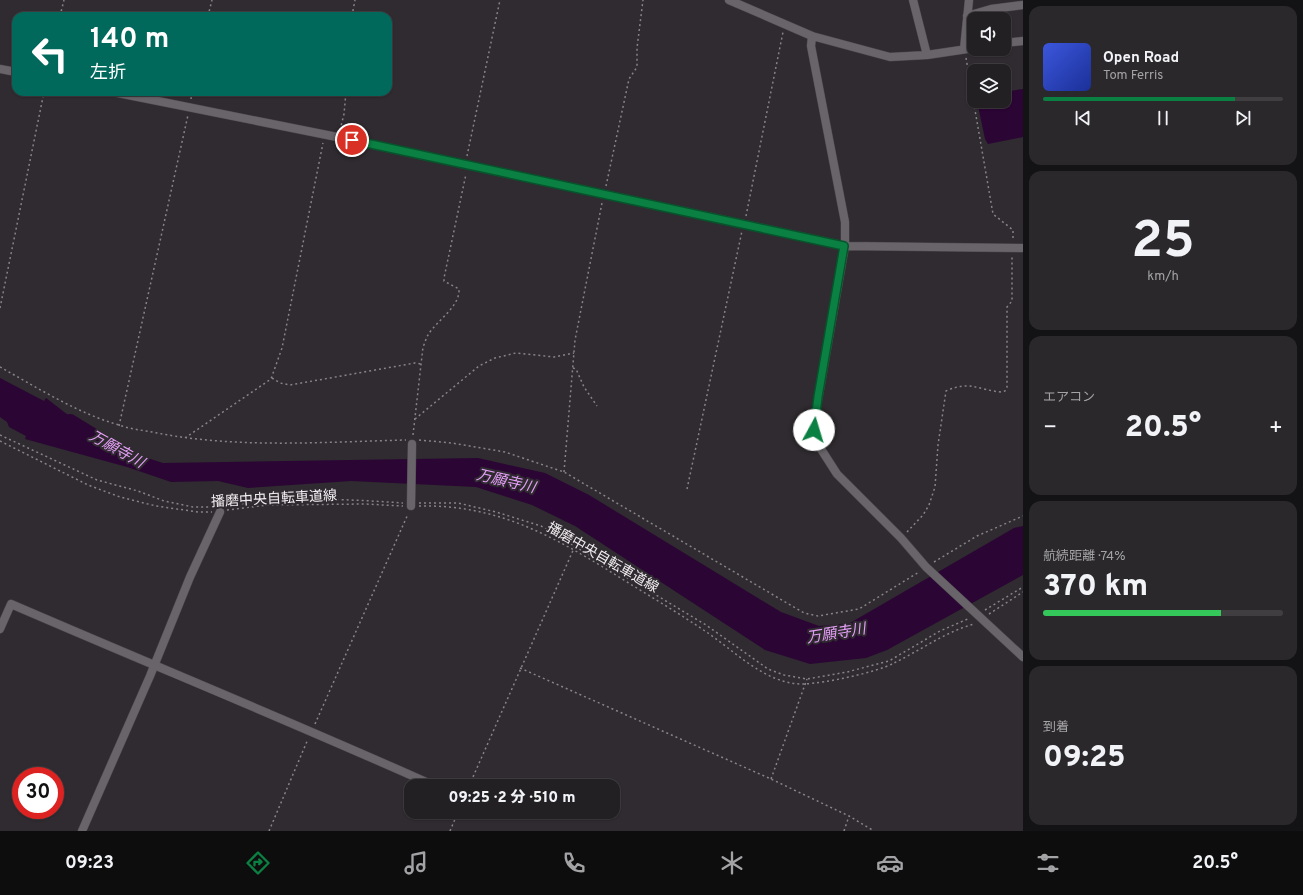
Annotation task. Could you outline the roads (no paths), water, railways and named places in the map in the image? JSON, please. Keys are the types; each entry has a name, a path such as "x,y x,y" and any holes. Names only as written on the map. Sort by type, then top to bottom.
{"street":[{"path":"729,0 812,36 890,57 927,55 967,49"},
{"path":"913,0 927,55"},
{"path":"968,0 968,12"},
{"path":"981,12 991,9 1023,5"},
{"path":"964,49 967,24"},
{"path":"812,36 811,46 845,222 844,246 818,397 814,430 822,452 837,474 901,538 930,570 1023,657"},
{"path":"1011,42 1023,41"},
{"path":"0,69 12,71"},
{"path":"132,96 337,137 466,166 844,246 1023,248"},
{"path":"412,442 412,502"},
{"path":"82,831 155,666 218,509"},
{"path":"0,628 11,604 312,731 419,779"}],"water":[{"path":"1023,89 1023,137 988,144 985,139 978,108 1011,108 1011,91"},
{"path":"0,378 44,401 46,398 68,415 98,442 163,463 478,458 545,473 589,495 781,612 819,626 850,623 1014,528 1023,526 1023,575 887,650 866,658 810,664 765,650 575,526 532,505 476,487 351,481 248,488 218,481 171,482 127,467 25,439 26,436 9,427 7,422 0,417"}],"waterway":[{"name":"万願寺川","path":"70,422 127,457"}]}
